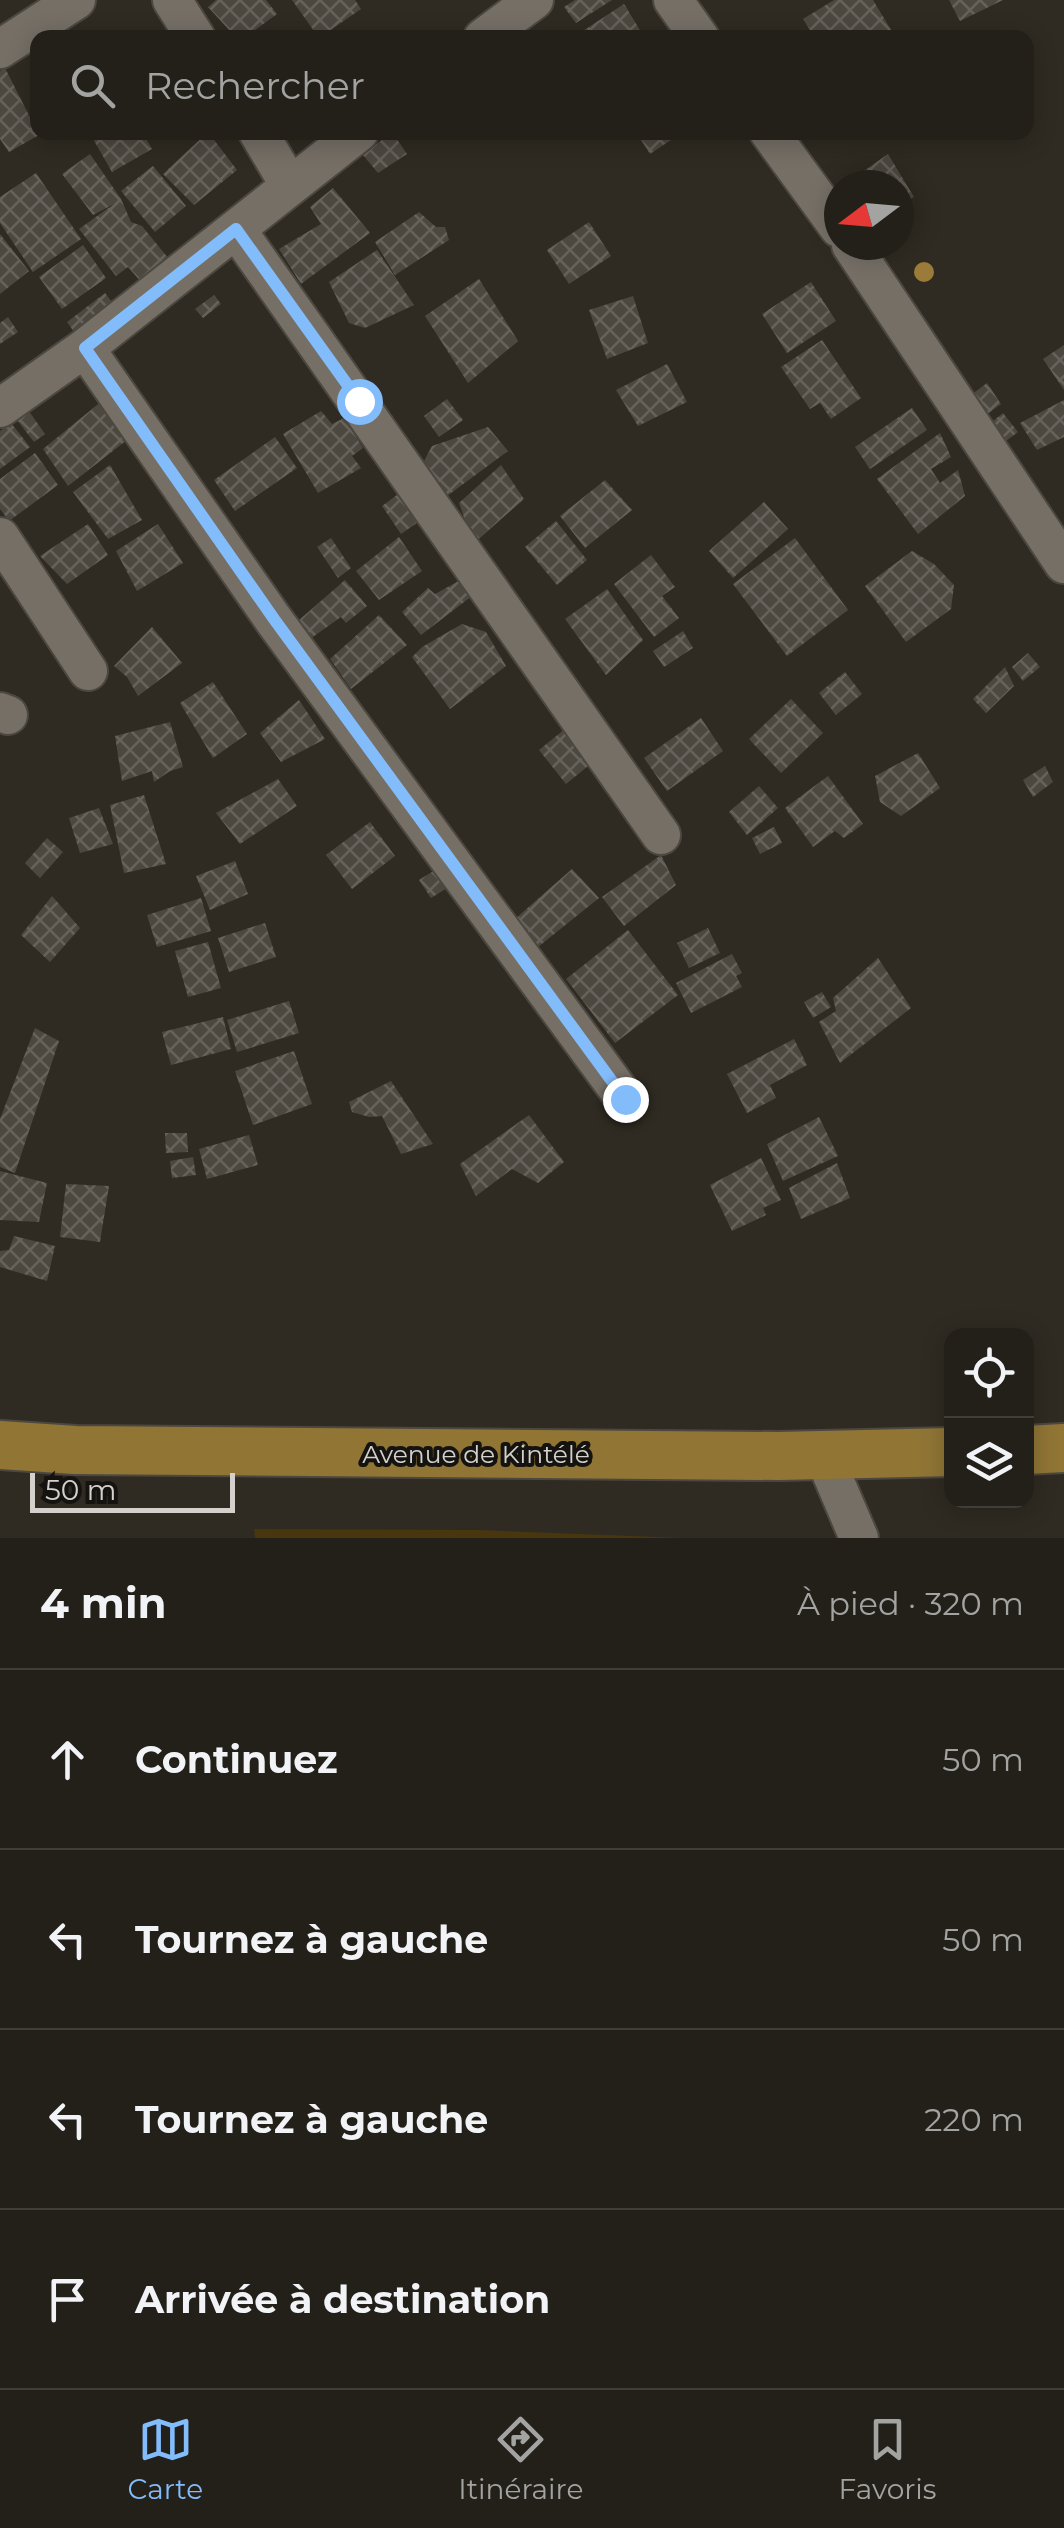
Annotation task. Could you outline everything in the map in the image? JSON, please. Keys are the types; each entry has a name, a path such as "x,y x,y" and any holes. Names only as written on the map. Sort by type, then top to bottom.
{"main road":[{"name":"Avenue de Kintélé","path":"0,1445 75,1450 824,1456 944,1452"},
{"path":"1034,1450 1064,1448"}],"street":[{"path":"0,49 76,0"},
{"path":"172,0 191,30"},
{"path":"483,23 534,0"},
{"path":"673,0 694,30"},
{"path":"263,140 290,186"},
{"path":"0,408 85,348 349,140"},
{"path":"776,140 824,207"},
{"path":"236,229 661,834"},
{"path":"861,260 1064,564"},
{"path":"85,348 274,619 625,1099"},
{"path":"0,537 88,671"},
{"path":"824,1456 859,1538"}],"shaded area":[{"path":"254,1529 478,1530 684,1538 255,1538"}],"building":[{"path":"216,0 266,0 277,14 255,30 229,30 208,7"},
{"path":"292,0 355,0 361,9 331,30 313,30"},
{"path":"575,0 612,0 576,23 564,7"},
{"path":"834,0 873,0 891,30 810,30 803,19"},
{"path":"949,0 1003,0 960,21"},
{"path":"624,4 640,30 584,30"},
{"path":"5,68 30,117 30,140 9,152 0,139 0,71"},
{"path":"94,140 147,140 152,149 112,172"},
{"path":"199,140 214,140 237,170 194,205 163,174"},
{"path":"382,140 397,140 407,154 378,173 363,155"},
{"path":"641,140 671,140 650,154"},
{"path":"90,154 121,199 131,222 142,226 173,264 142,283 128,267 116,276 79,229 114,204 93,215 62,174"},
{"path":"888,154 898,170 865,170"},
{"path":"153,166 186,206 155,232 121,191"},
{"path":"36,173 81,239 33,272 0,223 0,197"},
{"path":"333,188 370,233 301,284 279,249 321,224 310,207"},
{"path":"419,212 436,227 445,227 449,240 395,275 375,242"},
{"path":"589,222 611,256 569,284 547,250"},
{"path":"0,234 29,271 0,294"},
{"path":"83,245 106,278 62,309 39,277"},
{"path":"377,250 414,305 365,328 349,323 329,282"},
{"path":"479,279 518,341 468,383 425,316"},
{"path":"811,282 836,321 787,353 762,314"},
{"path":"105,293 118,310 79,339 67,322"},
{"path":"214,295 221,304 203,318 195,309"},
{"path":"633,296 648,343 607,359 589,310"},
{"path":"8,317 18,332 0,344 0,323"},
{"path":"822,340 861,398 831,419 820,403 810,409 781,367"},
{"path":"1064,345 1064,390 1043,359"},
{"path":"667,364 687,402 638,426 616,390"},
{"path":"987,383 1001,404 979,420 964,400"},
{"path":"447,399 463,420 439,437 424,416"},
{"path":"1064,400 1064,437 1037,450 1020,423"},
{"path":"102,401 127,440 68,486 43,449"},
{"path":"26,407 45,434 34,442 14,416"},
{"path":"912,408 927,430 870,469 855,447"},
{"path":"321,411 332,424 344,418 363,448 352,456 361,468 318,493 283,434"},
{"path":"1003,413 1018,432 1002,444 988,425"},
{"path":"11,423 30,447 0,469 0,431"},
{"path":"488,427 508,451 447,496 424,461 432,446"},
{"path":"940,433 951,457 931,469 940,483 958,470 965,496 918,534 877,479"},
{"path":"275,437 297,468 235,511 214,480"},
{"path":"35,453 58,485 9,521 0,509 0,479"},
{"path":"110,465 142,520 108,539 73,492"},
{"path":"501,465 524,499 473,544 459,503"},
{"path":"605,480 632,510 585,548 560,516"},
{"path":"405,489 424,518 401,534 382,506"},
{"path":"764,502 788,529 733,578 709,551"},
{"path":"556,521 587,560 557,585 525,547"},
{"path":"88,524 108,555 67,584 40,556"},
{"path":"158,524 183,563 137,591 116,551"},
{"path":"399,537 422,571 379,600 356,571"},
{"path":"331,538 351,568 338,578 317,547"},
{"path":"795,538 848,610 787,656 733,584"},
{"path":"912,551 934,564 954,585 951,609 906,642 865,586"},
{"path":"651,555 675,587 662,596 679,618 654,637 614,584"},
{"path":"464,578 472,596 421,635 402,612 428,588 435,594"},
{"path":"345,580 367,606 346,623 341,617 310,639 298,621"},
{"path":"607,589 643,640 606,675 565,619"},
{"path":"379,615 407,645 351,689 330,659"},
{"path":"462,624 486,632 506,666 450,709 412,657"},
{"path":"152,627 182,663 138,696 127,677 114,666"},
{"path":"683,631 693,648 664,667 653,651"},
{"path":"1028,653 1040,667 1023,681 1012,667"},
{"path":"1005,667 1014,686 986,713 973,699"},
{"path":"845,672 862,694 836,715 819,693"},
{"path":"213,682 247,734 213,758 180,703"},
{"path":"791,699 823,733 781,773 749,739"},
{"path":"299,700 325,739 281,762 260,733"},
{"path":"701,718 723,751 667,791 644,758"},
{"path":"170,722 183,767 154,782 152,771 122,781 115,736"},
{"path":"571,724 598,758 566,784 539,750"},
{"path":"918,753 940,788 901,816 880,802 875,776"},
{"path":"1045,766 1053,782 1033,797 1023,780"},
{"path":"828,776 863,824 844,838 835,831 813,847 785,808"},
{"path":"278,779 297,806 240,844 216,813"},
{"path":"759,786 778,808 747,835 729,812"},
{"path":"144,795 166,864 124,873 110,805"},
{"path":"99,808 113,844 80,853 69,818"},
{"path":"370,822 395,856 352,889 326,855"},
{"path":"774,827 782,843 760,854 752,838"},
{"path":"47,838 63,852 40,878 25,863"},
{"path":"661,855 676,885 624,926 602,897"},
{"path":"235,861 248,894 210,910 196,876"},
{"path":"443,865 455,883 431,898 419,880"},
{"path":"572,869 599,898 538,947 515,919"},
{"path":"52,896 80,928 50,962 21,935"},
{"path":"201,898 211,931 157,947 147,915"},
{"path":"265,923 276,957 229,972 218,938"},
{"path":"708,928 720,953 689,968 677,943"},
{"path":"628,930 678,995 615,1043 566,979"},
{"path":"208,942 221,988 188,997 175,951"},
{"path":"732,954 742,973 736,976 742,987 691,1013 676,983"},
{"path":"878,958 911,1008 840,1063 819,1022 836,1011 833,998"},
{"path":"822,992 831,1007 813,1018 804,1002"},
{"path":"289,1001 299,1033 237,1052 227,1020"},
{"path":"223,1017 231,1049 171,1065 162,1032"},
{"path":"35,1028 59,1041 15,1173 0,1167 0,1119"},
{"path":"794,1039 807,1065 770,1085 776,1098 747,1113 727,1074"},
{"path":"294,1051 312,1104 253,1125 235,1071"},
{"path":"391,1081 433,1144 401,1154 382,1116 352,1112 349,1102"},
{"path":"529,1115 564,1162 538,1183 512,1169 476,1196 460,1164"},
{"path":"819,1117 838,1156 783,1181 767,1144"},
{"path":"165,1133 187,1133 188,1152 166,1153"},
{"path":"249,1135 258,1165 207,1179 199,1149"},
{"path":"193,1157 196,1175 172,1178 170,1161"},
{"path":"761,1158 781,1200 763,1208 766,1215 732,1231 710,1185"},
{"path":"837,1163 850,1198 801,1219 789,1188"},
{"path":"0,1171 47,1183 39,1222 0,1220"},
{"path":"66,1184 109,1186 100,1242 60,1237"},
{"path":"14,1236 55,1246 47,1281 0,1267 0,1251 9,1250"}],"route":[{"path":"359,401 236,229 85,348 274,619 625,1099"}]}
